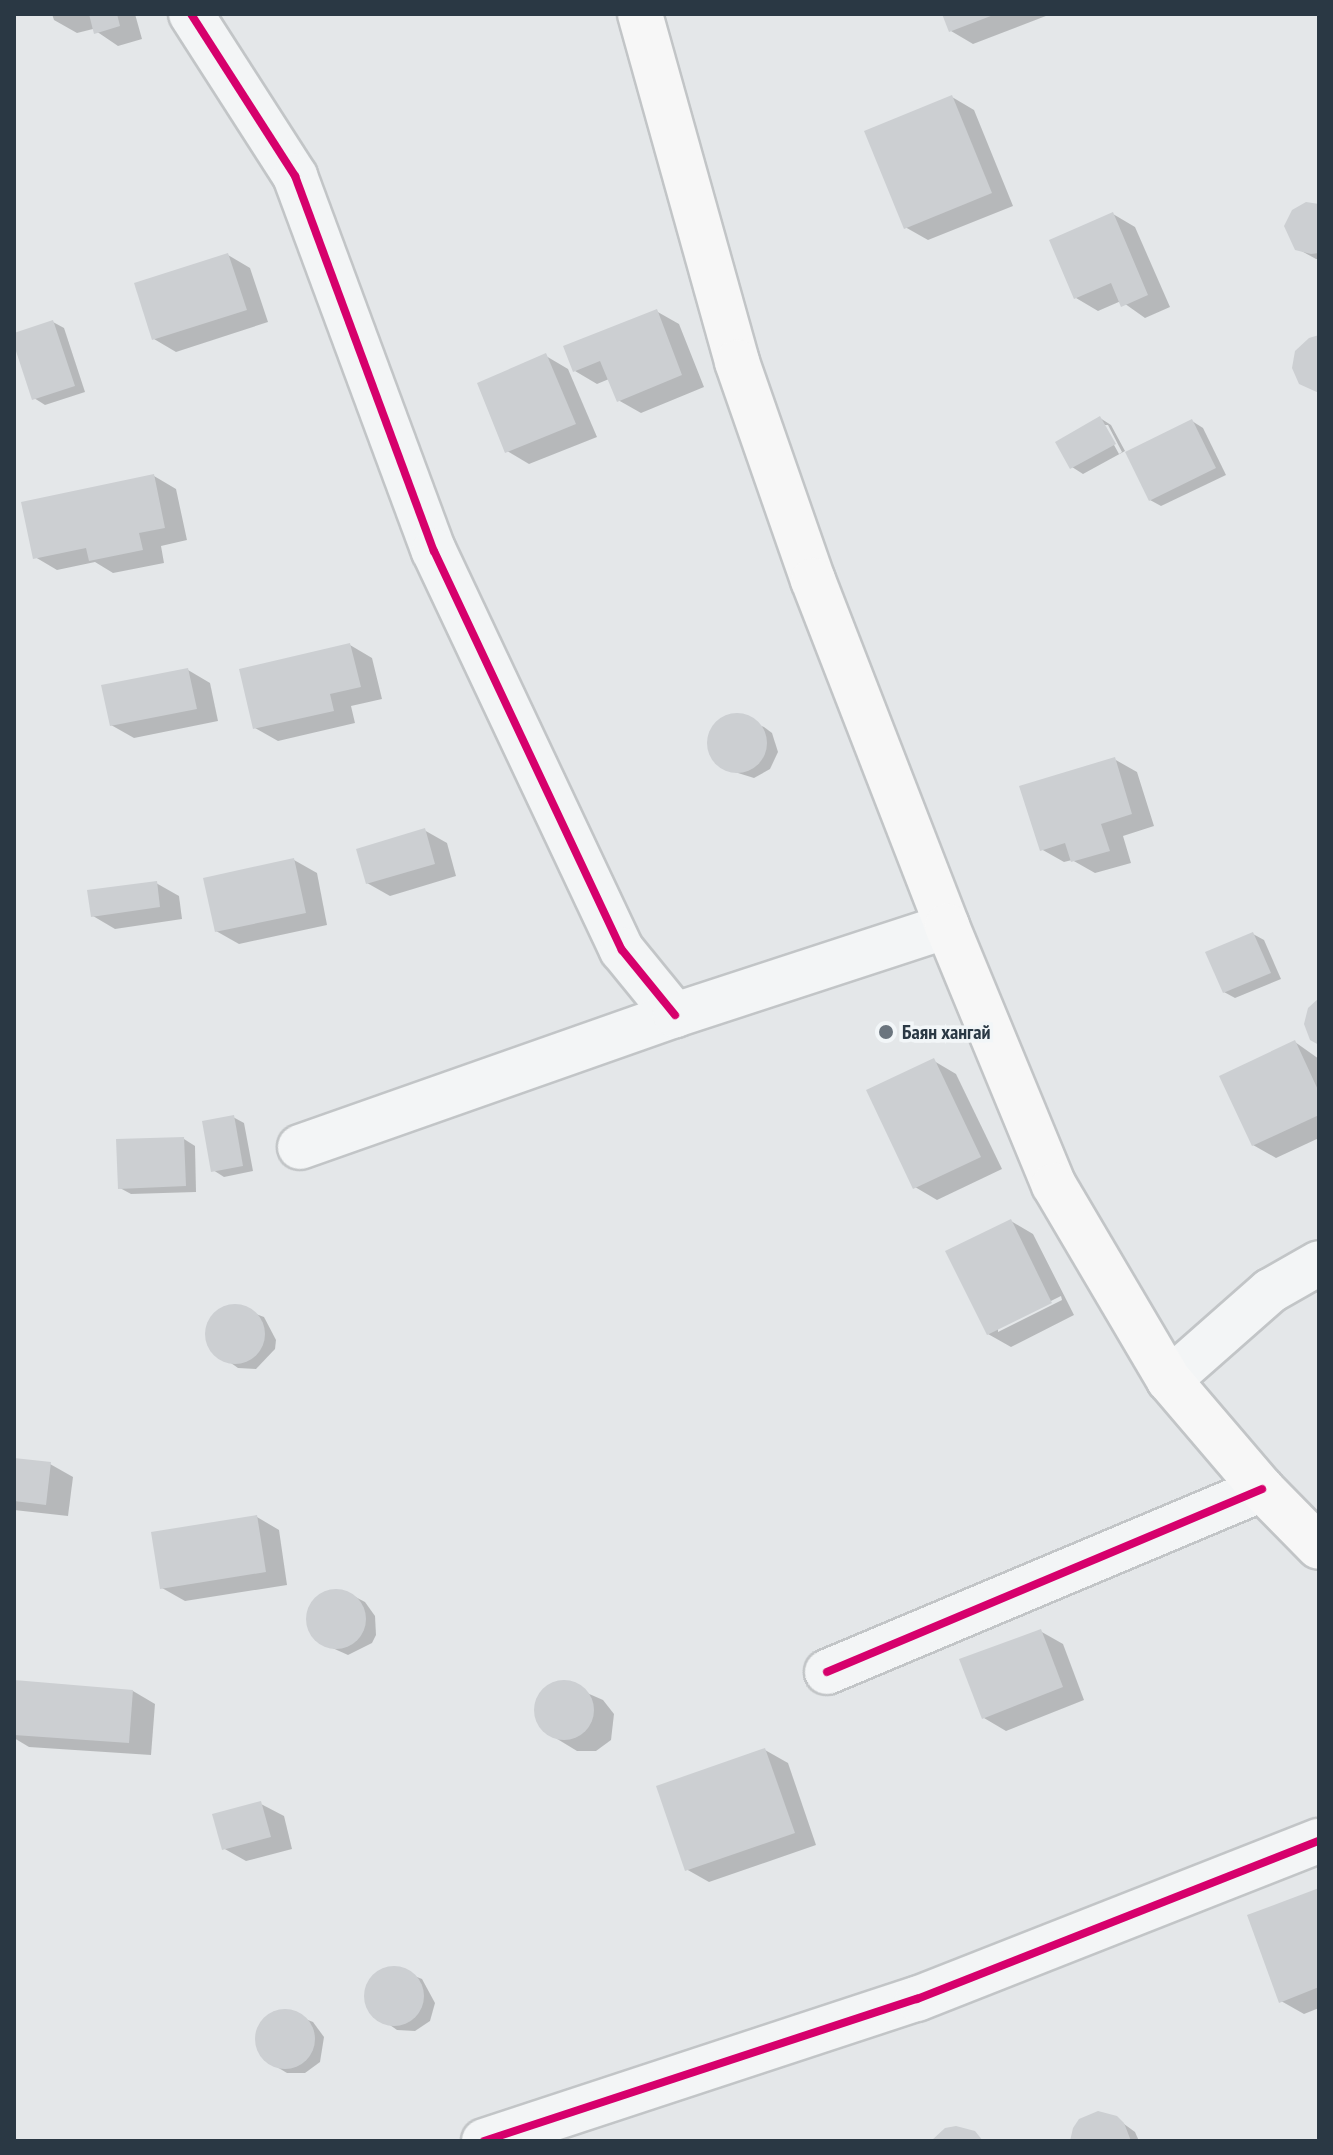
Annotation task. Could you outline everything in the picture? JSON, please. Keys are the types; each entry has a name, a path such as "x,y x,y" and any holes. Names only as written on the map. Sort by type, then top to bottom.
{"main road":[{"path":"640,14 737,362 813,580 947,926 1054,1185 1169,1380 1262,1489 1319,1547"}],"street":[{"path":"191,14 295,176 434,551 622,950 675,1015"},
{"path":"300,1147 675,1015 947,926"},
{"path":"1169,1380 1270,1291 1319,1263"},
{"path":"827,1672 1262,1489"},
{"path":"484,2141 917,1999 1319,1841"}],"building":[{"path":"89,14 117,14 120,26 94,34"},
{"path":"942,14 996,14 949,32"},
{"path":"952,95 992,193 904,229 864,131"},
{"path":"1306,202 1319,204 1319,253 1295,250 1284,226 1292,210"},
{"path":"1113,212 1148,295 1121,307 1111,283 1074,299 1049,240"},
{"path":"228,253 247,310 152,340 134,283"},
{"path":"657,309 682,375 617,402 600,361 573,372 563,346"},
{"path":"53,320 75,386 32,400 14,345 14,333"},
{"path":"1319,335 1319,393 1299,384 1292,368 1295,351 1309,338"},
{"path":"546,353 576,424 505,453 477,383"},
{"path":"1100,416 1116,444 1070,469 1055,442"},
{"path":"1192,419 1216,468 1149,501 1125,452"},
{"path":"154,474 165,528 139,533 143,550 89,561 86,548 33,559 21,502"},
{"path":"350,643 361,687 330,694 334,711 253,729 239,669"},
{"path":"188,668 197,709 110,726 101,685"},
{"path":"737,713 748,715 758,722 765,732 765,754 758,764 748,771 737,773 726,771 716,764 709,754 707,743 709,732 716,722 726,715"},
{"path":"1115,757 1132,814 1101,824 1110,851 1071,862 1065,843 1040,851 1019,786"},
{"path":"425,828 435,864 366,884 356,849"},
{"path":"294,858 306,913 215,932 203,878"},
{"path":"157,881 160,907 91,917 87,890"},
{"path":"1253,932 1271,973 1223,993 1205,952"},
{"path":"1319,998 1319,1045 1310,1040 1304,1024 1308,1008"},
{"path":"1295,1040 1319,1092 1319,1115 1252,1146 1219,1076"},
{"path":"934,1058 981,1157 913,1189 866,1090"},
{"path":"234,1115 243,1166 211,1172 202,1121"},
{"path":"184,1137 186,1186 118,1189 116,1139"},
{"path":"1011,1219 1052,1303 987,1335 945,1251"},
{"path":"235,1304 247,1306 256,1313 263,1322 263,1346 256,1355 247,1362 235,1364 223,1362 214,1355 207,1346 205,1334 207,1322 214,1313 223,1306"},
{"path":"14,1458 51,1462 46,1505 14,1501"},
{"path":"257,1515 266,1572 160,1589 151,1532"},
{"path":"336,1589 348,1591 357,1598 364,1607 364,1631 357,1640 348,1647 336,1649 324,1647 315,1640 308,1631 306,1619 308,1607 315,1598 324,1591"},
{"path":"1041,1629 1063,1687 982,1719 959,1659"},
{"path":"14,1680 133,1690 129,1743 14,1735"},
{"path":"564,1680 576,1682 585,1689 592,1698 592,1722 585,1731 576,1738 564,1740 552,1738 543,1731 536,1722 534,1710 536,1698 543,1689 552,1682"},
{"path":"765,1748 795,1833 685,1871 656,1786"},
{"path":"261,1801 271,1837 222,1850 212,1814"},
{"path":"1319,1888 1319,1987 1279,2003 1247,1915"},
{"path":"394,1966 406,1968 415,1975 422,1984 422,2008 415,2017 406,2024 394,2026 382,2024 373,2017 366,2008 364,1996 366,1984 373,1975 382,1968"},
{"path":"285,2009 297,2011 306,2018 313,2027 313,2051 306,2060 297,2067 285,2069 273,2067 264,2060 257,2051 255,2039 257,2027 264,2018 273,2011"},
{"path":"1098,2111 1117,2116 1124,2123 1131,2141 1070,2141 1079,2119"},
{"path":"956,2126 975,2131 983,2141 931,2141 945,2128"}],"cycle path":[{"path":"191,14 295,176 434,551 622,950 675,1015"},
{"path":"827,1672 1262,1489"},
{"path":"484,2141 917,1999 1319,1841"}],"place":[{"name":"Баян хангай","path":"886,1032"}]}
